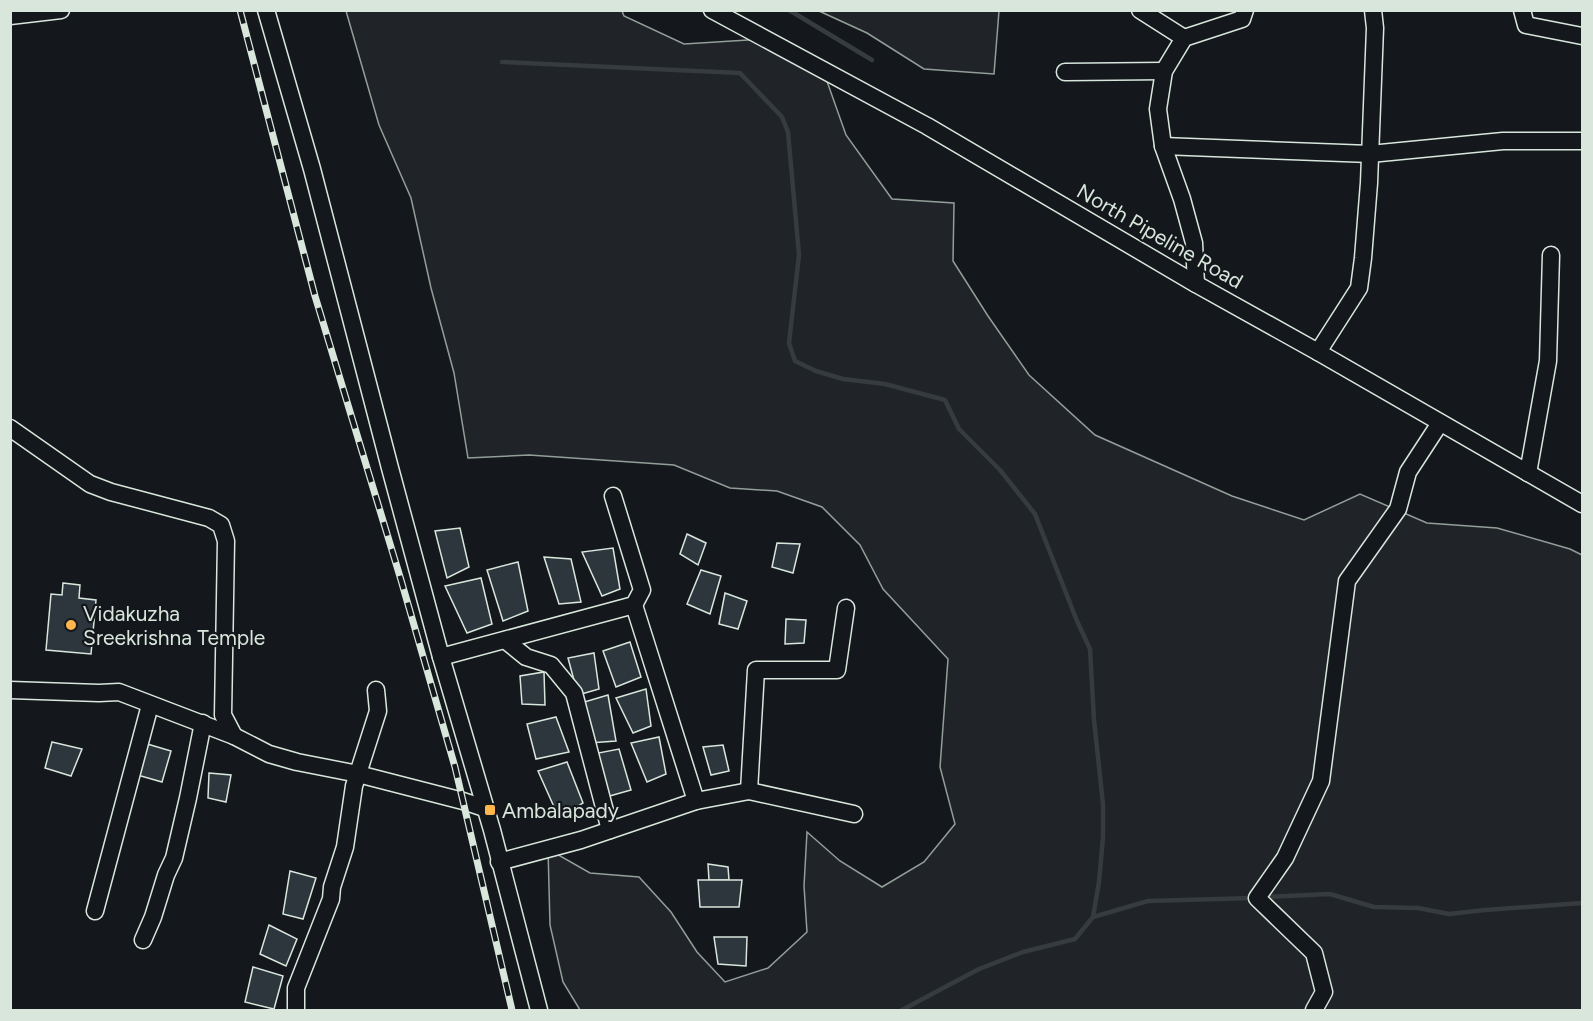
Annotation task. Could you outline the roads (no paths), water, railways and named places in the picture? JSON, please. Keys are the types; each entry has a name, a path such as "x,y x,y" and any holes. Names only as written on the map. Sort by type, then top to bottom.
{"street":[{"path":"10,16 61,10"},
{"path":"266,10 312,169 441,657 492,830 539,1011"},
{"name":"North Pipeline Road","path":"712,10 927,126 1196,284 1582,504"},
{"path":"1140,10 1184,38"},
{"path":"1196,284 1194,243 1182,199 1163,146 1158,109 1164,71 1184,38 1242,19 1245,10"},
{"path":"1318,352 1359,288 1370,153 1375,28 1373,10"},
{"path":"1522,10 1526,25 1582,36"},
{"path":"1065,72 1164,71"},
{"path":"1163,146 1370,153 1503,141 1582,141"},
{"path":"1528,473 1548,361 1551,255"},
{"path":"1314,1011 1324,992 1314,953 1257,898 1285,858 1321,781 1347,581 1398,509 1408,472 1440,423"},
{"path":"10,428 90,484 111,492 209,518 221,525 226,541 223,715 234,736"},
{"path":"614,496 642,590 634,605 696,801"},
{"path":"441,657 634,605"},
{"path":"749,791 756,669 837,670 846,609"},
{"path":"505,640 526,657 550,665 574,693 610,830"},
{"path":"10,690 119,692 203,723 269,754 358,774 484,808"},
{"path":"296,1011 296,988 331,899 332,887 345,847 354,786 378,711 376,690"},
{"path":"95,911 150,705"},
{"path":"143,940 153,917 166,874 174,858 189,798 203,723"},
{"path":"499,862 580,840 696,801 749,791 854,814"}],"waterway":[{"path":"789,10 872,60"},
{"path":"502,62 740,73 782,117 788,132 799,255 789,343 795,361 816,371 843,379 885,384 945,400 959,429 1000,470 1035,514 1090,649 1094,720 1103,804 1103,837 1093,917 1075,939 1023,952 979,969 902,1010"},
{"path":"1264,897 1330,894 1374,907 1418,908 1449,914 1582,903"},
{"path":"1093,917 1148,901 1253,898"}],"railway":[{"path":"240,10 315,296 455,767 512,1010"}],"place":[{"name":"Vidakuzha Sreekrishna Temple","path":"71,625"},
{"name":"Ambalapady","path":"490,810"}]}
